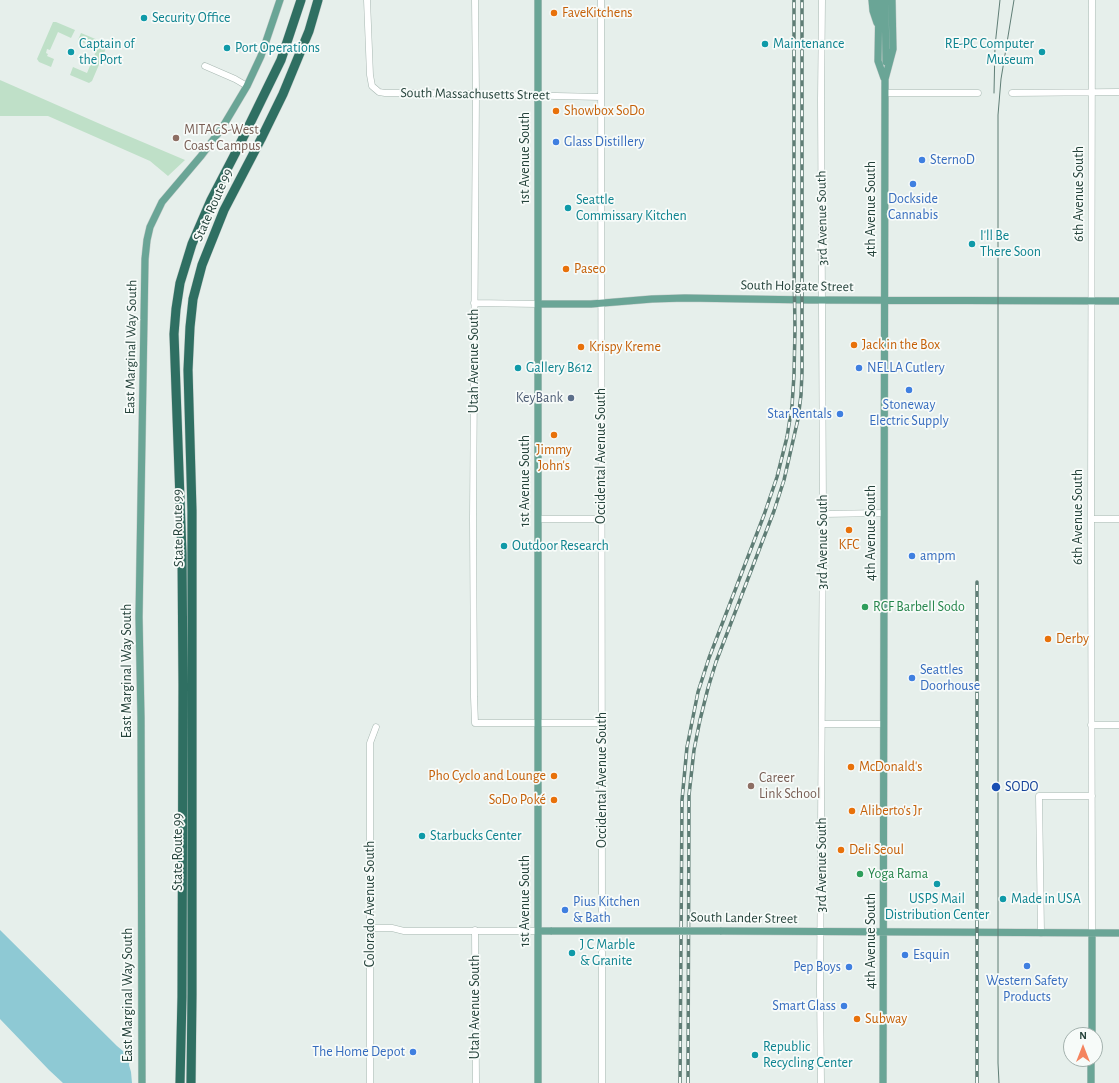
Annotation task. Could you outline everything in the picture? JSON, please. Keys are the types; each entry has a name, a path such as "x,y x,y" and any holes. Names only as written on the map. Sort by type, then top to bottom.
{"highway":[{"name":"State Route 99","path":"180,1083 182,997 183,693 182,554 174,334 176,309 180,284 190,250 211,200 228,170 281,60 301,0"},
{"name":"State Route 99","path":"191,1083 192,511 188,370 193,299 205,257 224,210 283,94 309,31 318,0"}],"main road":[{"name":"East Marginal Way South","path":"142,1083 141,718 139,617 145,259 147,240 150,227 162,202 201,156 222,128 247,86 267,39 280,0"},
{"name":"1st Avenue South","path":"538,0 538,1083"},
{"path":"872,0 873,11 879,28"},
{"name":"4th Avenue South","path":"879,0 878,61 884,79 885,93 883,1083"},
{"path":"884,79 886,50 885,0"},
{"name":"4th Avenue South","path":"884,79 893,49 892,0"},
{"name":"South Holgate Street","path":"538,304 601,303 685,298 1119,301"},
{"name":"South Lander Street","path":"538,931 693,930 1119,933"},
{"name":"6th Avenue South","path":"1092,933 1092,1027"},
{"path":"1091,1083 1092,1067"}],"street":[{"name":"South Massachusetts Street","path":"367,0 369,70 372,86 379,92 601,97"},
{"name":"Utah Avenue South","path":"475,0 476,94 473,518 475,723 538,723"},
{"name":"Occidental Avenue South","path":"601,0 602,911"},
{"name":"3rd Avenue South","path":"821,1083 820,989 823,514 822,0"},
{"name":"6th Avenue South","path":"1092,0 1092,933"},
{"path":"205,66 247,86"},
{"path":"1012,93 1119,92"},
{"path":"885,93 978,93"},
{"name":"South Holgate Street","path":"474,304 538,304"},
{"path":"823,514 884,513"},
{"path":"538,519 601,519"},
{"path":"1091,519 1119,519"},
{"path":"538,723 602,723"},
{"path":"822,724 883,724"},
{"path":"1092,726 1119,725"},
{"name":"Colorado Avenue South","path":"370,1083 370,743 376,727"},
{"path":"1041,933 1039,796 1092,796"},
{"name":"South Lander Street","path":"369,928 392,928 404,931 538,931"},
{"name":"Utah Avenue South","path":"475,930 476,1083"},
{"path":"602,952 602,1083"}],"green space":[{"path":"53,22 75,30 71,38 58,32 50,50 47,49 46,53 48,54 47,56 54,59 51,67 39,62 37,59"},
{"path":"81,33 105,43 107,46 92,81 89,83 70,75 73,67 87,73 97,49 78,40"},
{"path":"0,80 185,160 168,176 150,161 48,116 0,116"}],"water":[{"path":"0,930 117,1046 130,1057 129,1065 132,1083 63,1083 0,1019"}],"tram line":[{"path":"994,93 995,46 1000,0"},
{"path":"999,1083 998,115 1001,79 1014,0"}],"railway":[{"path":"680,1083 682,800 687,747 698,692 709,658 777,477 787,437 792,406 795,329 794,0"},
{"path":"688,1083 689,795 694,750 700,720 716,662 774,511 784,480 798,419 801,395 802,0"},
{"path":"977,582 977,1083"}],"place":[{"name":"FaveKitchens","path":"554,13"},
{"name":"Security Office","path":"144,18"},
{"name":"Maintenance","path":"765,44"},
{"name":"Port Operations","path":"227,48"},
{"name":"Captain of the Port","path":"71,52"},
{"name":"RE-PC Computer Museum","path":"1042,52"},
{"name":"Showbox SoDo","path":"556,111"},
{"name":"MITAGS-West Coast Campus","path":"176,138"},
{"name":"Glass Distillery","path":"556,142"},
{"name":"SternoD","path":"922,160"},
{"name":"Dockside Cannabis","path":"913,184"},
{"name":"Seattle Commissary Kitchen","path":"568,208"},
{"name":"I'll Be There Soon","path":"972,244"},
{"name":"Paseo","path":"566,269"},
{"name":"Jack in the Box","path":"854,345"},
{"name":"Krispy Kreme","path":"581,347"},
{"name":"Gallery B612","path":"518,368"},
{"name":"NELLA Cutlery","path":"859,368"},
{"name":"Stoneway Electric Supply","path":"909,390"},
{"name":"KeyBank","path":"571,398"},
{"name":"Star Rentals","path":"840,414"},
{"name":"Jimmy John's","path":"554,435"},
{"name":"KFC","path":"849,530"},
{"name":"Outdoor Research","path":"504,546"},
{"name":"ampm","path":"912,556"},
{"name":"RCF Barbell Sodo","path":"865,607"},
{"name":"Derby","path":"1048,639"},
{"name":"Seattles Doorhouse","path":"912,678"},
{"name":"McDonald's","path":"851,767"},
{"name":"Pho Cyclo and Lounge","path":"554,776"},
{"name":"Career Link School","path":"751,786"},
{"name":"SODO","path":"996,787"},
{"name":"SoDo Poké","path":"554,800"},
{"name":"Aliberto's Jr","path":"852,811"},
{"name":"Starbucks Center","path":"422,836"},
{"name":"Deli Seoul","path":"841,850"},
{"name":"Yoga Rama","path":"860,874"},
{"name":"USPS Mail Distribution Center","path":"937,884"},
{"name":"Made in USA","path":"1003,899"},
{"name":"Pius Kitchen & Bath","path":"565,910"},
{"name":"J C Marble & Granite","path":"572,953"},
{"name":"Esquin","path":"905,955"},
{"name":"Western Safety Products","path":"1027,966"},
{"name":"Pep Boys","path":"849,967"},
{"name":"Smart Glass","path":"844,1006"},
{"name":"Subway","path":"857,1019"},
{"name":"The Home Depot","path":"413,1052"},
{"name":"Republic Recycling Center","path":"755,1055"}]}
